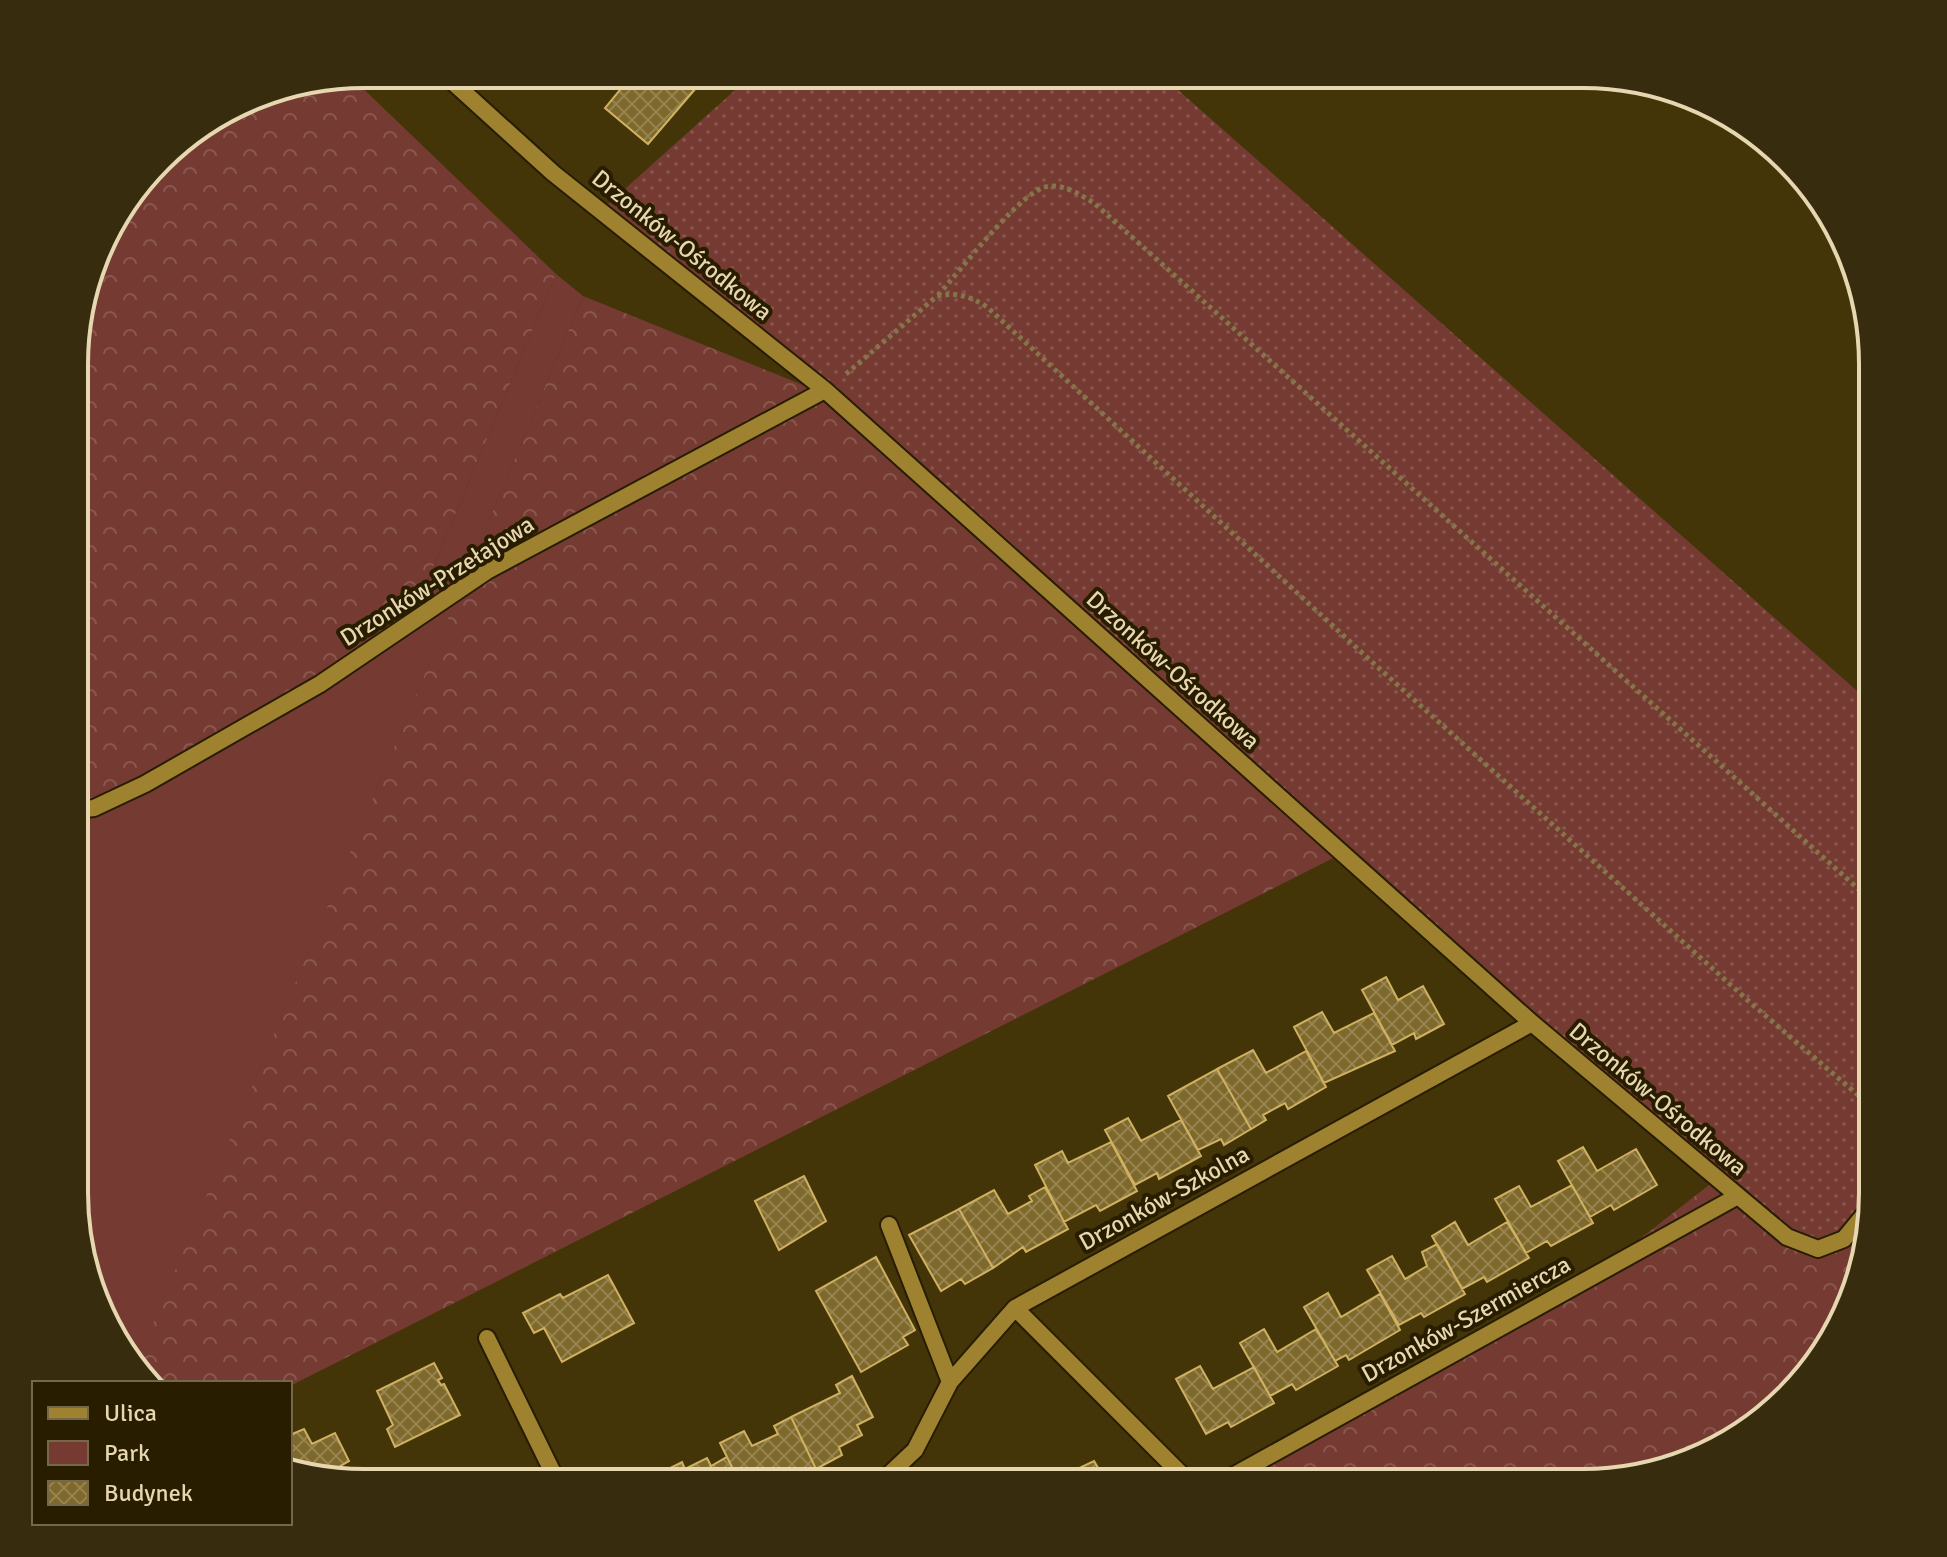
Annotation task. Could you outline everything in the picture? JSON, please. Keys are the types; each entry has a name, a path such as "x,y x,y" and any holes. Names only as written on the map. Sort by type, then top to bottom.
{"street":[{"name":"Drzonków-Ośrodkowa","path":"459,88 553,173 825,390 1532,1023 1736,1197 1787,1237 1818,1249 1844,1239 1857,1223"},
{"name":"Drzonków-Przełajowa","path":"89,809 145,784 320,684 487,571 825,390"},
{"name":"Drzonków-Szkolna","path":"895,1468 915,1450 950,1382 1015,1308 1532,1023"},
{"name":"Drzonków-Szermiercza","path":"1246,1469 1736,1197"},
{"path":"889,1225 950,1382"},
{"path":"1015,1308 1176,1469"},
{"path":"487,1338 551,1468"}],"path":[{"path":"825,390 937,296 1023,202 1044,187 1061,187 1094,203 1858,889"},
{"path":"937,296 952,293 972,297 987,307 1371,661 1753,1005 1858,1095"}],"green space":[{"path":"363,88 556,274 407,629 157,775 89,800 88,364 90,328 97,293 109,259 135,211 157,182 196,145 226,125 275,103 310,93"},
{"path":"737,88 1177,89 1859,692 1857,1221 1834,1248 1793,1246 971,510 822,380 607,205"},
{"path":"556,274 583,296 142,1351 144,1360 109,1298 93,1247 89,1211 89,800 157,775 407,629"},
{"path":"583,296 850,404 1351,849 292,1385 292,1381 163,1381 141,1352"},
{"path":"1718,1178 1858,1216 1850,1264 1831,1315 1812,1346 1790,1375 1765,1400 1705,1441 1672,1454 1619,1467 1253,1469 1600,1270"}],"building":[{"path":"621,88 696,88 648,144 605,108"},
{"path":"1386,977 1398,1000 1423,986 1444,1024 1416,1039 1414,1033 1392,1045 1362,990"},
{"path":"1322,1012 1334,1033 1374,1013 1395,1051 1324,1083 1294,1027"},
{"path":"1253,1050 1266,1073 1306,1051 1326,1087 1288,1109 1285,1103 1263,1115 1266,1120 1251,1129 1217,1069"},
{"path":"1217,1069 1251,1129 1224,1145 1221,1139 1198,1150 1168,1096"},
{"path":"1128,1118 1141,1141 1181,1120 1201,1156 1159,1179 1157,1173 1135,1185 1105,1130"},
{"path":"1111,1142 1137,1191 1100,1211 1096,1205 1064,1222 1035,1165 1062,1151 1068,1163"},
{"path":"1583,1147 1597,1171 1636,1149 1657,1185 1614,1210 1611,1205 1590,1217 1558,1161"},
{"path":"804,1176 826,1221 779,1250 755,1201"},
{"path":"1572,1185 1593,1223 1551,1246 1547,1241 1526,1253 1495,1199 1519,1186 1531,1207"},
{"path":"1045,1187 1068,1229 1026,1252 1023,1247 993,1268 959,1209 994,1190 1008,1214 1032,1201 1029,1196"},
{"path":"959,1209 993,1268 965,1284 961,1279 941,1291 909,1235"},
{"path":"1455,1222 1468,1245 1507,1222 1529,1258 1487,1282 1484,1277 1462,1289 1432,1236"},
{"path":"1437,1244 1465,1294 1424,1317 1421,1313 1399,1325 1367,1270 1392,1256 1405,1279 1427,1266 1422,1252"},
{"path":"876,1257 915,1330 903,1337 908,1345 861,1372 816,1291"},
{"path":"608,1275 634,1323 562,1362 544,1328 534,1333 523,1313 560,1294 563,1298"},
{"path":"1328,1293 1341,1317 1380,1294 1400,1330 1349,1360 1346,1355 1335,1361 1304,1307"},
{"path":"1264,1329 1277,1352 1316,1329 1338,1366 1296,1390 1292,1384 1270,1396 1240,1343"},
{"path":"434,1363 442,1378 438,1380 441,1385 444,1384 460,1415 395,1447 387,1429 393,1425 377,1391"},
{"path":"1200,1366 1213,1389 1254,1367 1274,1403 1231,1427 1228,1422 1206,1434 1176,1379"},
{"path":"852,1376 873,1417 857,1425 862,1435 839,1447 842,1455 816,1468 791,1417 840,1393 836,1385"},
{"path":"791,1417 816,1468 733,1468 720,1443 744,1431 752,1446 778,1434 774,1426"},
{"path":"304,1429 312,1444 335,1433 349,1461 338,1468 292,1460 292,1434"},
{"path":"727,1457 733,1468 686,1468 707,1458 711,1466"},
{"path":"1094,1461 1098,1469 1078,1469"},
{"path":"682,1462 685,1468 669,1468"}]}
